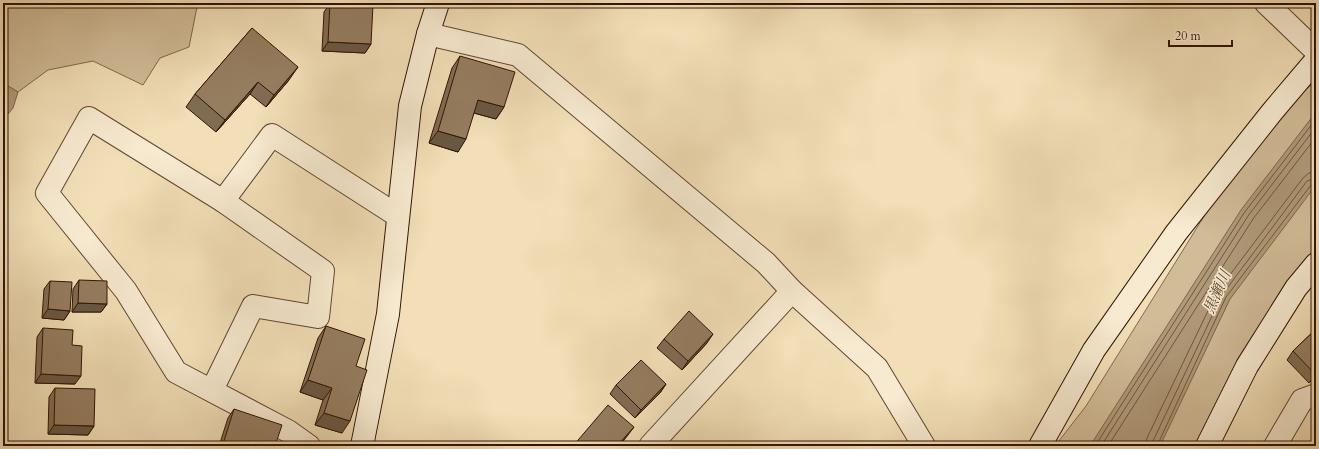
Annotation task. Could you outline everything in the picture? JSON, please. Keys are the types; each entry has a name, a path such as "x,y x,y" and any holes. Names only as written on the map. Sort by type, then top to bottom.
{"street":[{"path":"362,446 388,314 410,106 428,34 438,3"},
{"path":"1266,3 1316,51"},
{"path":"428,34 518,55 766,263 792,291 877,368 924,446"},
{"path":"1040,446 1094,350 1176,233 1272,112 1316,60"},
{"path":"212,390 253,306 318,317 323,271 223,201 89,118 48,193 126,291 176,372 288,430 309,446"},
{"path":"223,201 272,135 398,216"},
{"path":"1207,446 1247,366 1296,288 1316,264"},
{"path":"650,446 792,291"},
{"path":"1275,446 1302,400 1316,395"}],"shaded area":[{"path":"3,3 197,3 197,7 189,47 160,58 143,85 93,61 48,70 18,92 3,83"},
{"path":"1316,81 1316,275 1204,446 1055,446 1086,406 1259,128"}],"water":[{"path":"3,83 18,92 13,108 3,120"},
{"name":"黒瀬川","path":"1316,112 1316,185 1230,299 1160,446 1090,446 1241,210"}],"building":[{"path":"330,3 373,5 371,44 328,42"},
{"path":"252,28 298,67 274,95 258,82 225,120 195,94"},
{"path":"460,56 515,72 504,107 478,100 466,139 438,131"},
{"path":"79,280 107,281 107,304 78,303"},
{"path":"50,281 72,282 70,311 48,309"},
{"path":"689,311 713,334 688,361 664,339"},
{"path":"326,326 365,339 356,366 367,370 350,421 324,413 332,388 308,380"},
{"path":"43,328 73,330 72,345 82,346 81,376 41,374"},
{"path":"1316,329 1316,374 1315,374 1293,351"},
{"path":"641,360 666,384 641,410 616,385"},
{"path":"55,388 95,389 94,426 54,425"},
{"path":"608,405 634,427 617,446 573,446"},
{"path":"234,409 282,425 275,446 264,446 248,441 246,446 229,446 223,444"}]}
